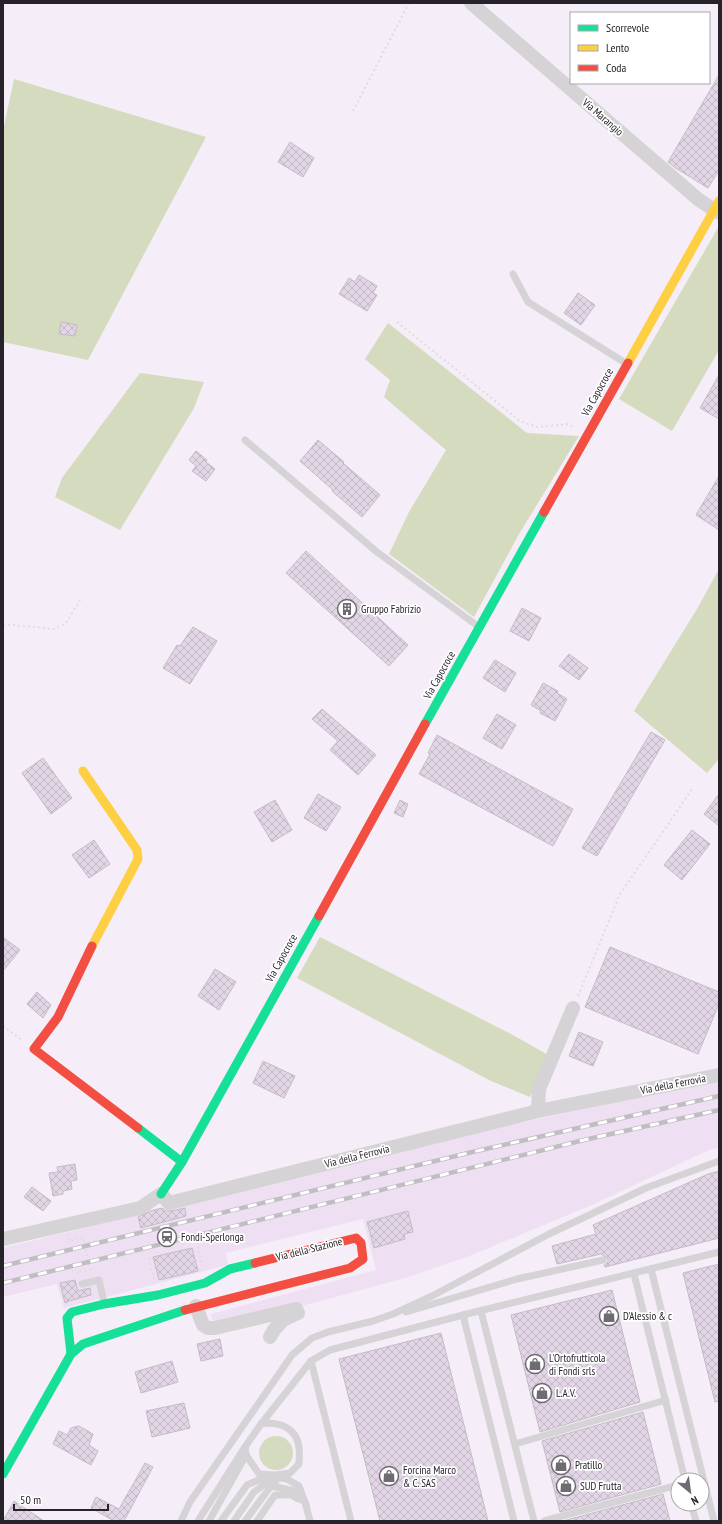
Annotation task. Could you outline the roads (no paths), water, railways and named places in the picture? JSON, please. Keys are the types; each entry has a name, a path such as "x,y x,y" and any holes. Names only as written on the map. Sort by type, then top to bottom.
{"street":[{"name":"Via Marangio","path":"471,3 699,200 718,207"},
{"name":"Via Capocroce","path":"161,1194 182,1162 479,627 718,207"},
{"path":"83,771 137,850 138,859 106,918 58,1017 34,1049 182,1162"},
{"path":"538,1111 539,1089 573,1008"},
{"name":"Via della Ferrovia","path":"161,1194 169,1203 538,1111 719,1075"},
{"path":"3,1239 140,1208 161,1194"},
{"name":"Via della Stazione","path":"3,1474 70,1354 83,1344 196,1306 350,1268 363,1259 361,1243 356,1238 230,1270 210,1281 152,1296 104,1304 72,1312 67,1318 70,1354"},
{"path":"210,1281 217,1302"},
{"path":"152,1296 152,1320"},
{"path":"196,1306 203,1325 208,1328 215,1328 296,1309 298,1313 283,1320 270,1337"}],"lane":[{"path":"513,274 528,302 627,365"},
{"path":"245,440 378,552 479,627"},
{"path":"181,1521 195,1496 292,1355 312,1338 328,1332 373,1321 393,1314 432,1296 555,1230 646,1188 719,1161"},
{"path":"198,1521 261,1424 311,1361 330,1350 463,1315 719,1252"},
{"path":"393,1314 402,1313 457,1298 517,1279 603,1260"},
{"path":"651,1269 714,1521"},
{"path":"634,1274 684,1472"},
{"path":"82,1284 99,1280 104,1304"},
{"path":"481,1311 534,1521"},
{"path":"463,1315 514,1521"},
{"path":"311,1361 351,1521"},
{"path":"515,1444 666,1400"},
{"path":"245,1447 246,1455 259,1474 276,1475 290,1473 299,1464 299,1447 294,1434 285,1426 269,1423 261,1424"},
{"path":"209,1521 246,1455"},
{"path":"290,1473 301,1484 310,1521"},
{"path":"221,1521 247,1485 268,1476 287,1479 299,1486 306,1505"},
{"path":"234,1521 254,1492 269,1480 286,1482 297,1488 306,1505"},
{"path":"245,1521 271,1486 295,1491 306,1505"},
{"path":"544,1521 670,1487"},
{"path":"257,1521 275,1495 292,1495 306,1505"}],"railway":[{"path":"3,1266 468,1153 719,1096"},
{"path":"3,1283 584,1140 719,1110"}],"place":[{"name":"Gruppo Fabrizio","path":"347,609"},
{"name":"Fondi-Sperlonga","path":"167,1237"},
{"name":"D'Alessio & c","path":"609,1316"},
{"name":"L'Ortofrutticola di Fondi srls","path":"535,1364"},
{"name":"L.A.V.","path":"542,1393"},
{"name":"Pratillo","path":"561,1465"},
{"name":"Forcina Marco & C. SAS","path":"389,1476"},
{"name":"SUD Frutta","path":"566,1486"}]}
